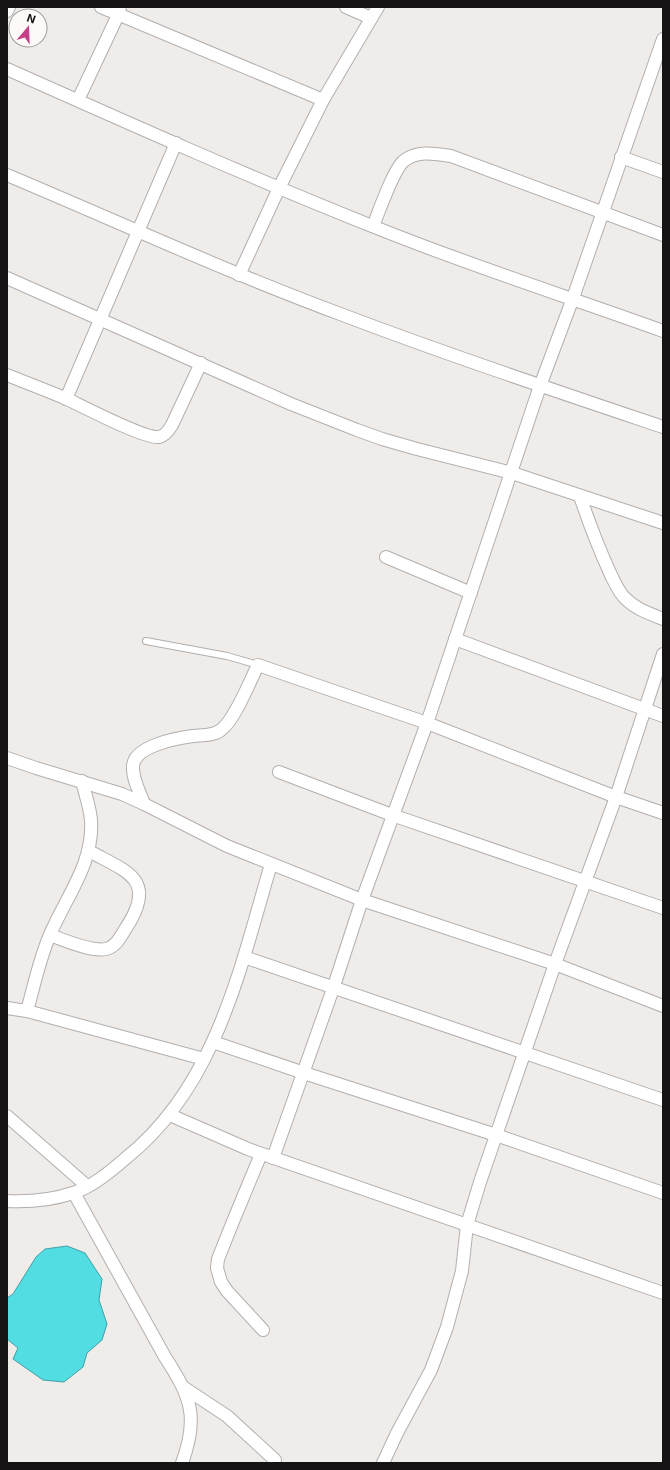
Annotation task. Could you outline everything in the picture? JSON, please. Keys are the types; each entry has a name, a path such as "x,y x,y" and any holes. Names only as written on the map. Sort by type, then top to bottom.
{"street":[{"path":"7,11 9,7"},
{"path":"101,7 119,11 323,100"},
{"path":"346,7 371,18"},
{"path":"239,275 279,188 323,100 378,7"},
{"path":"78,100 119,11"},
{"path":"273,1158 304,1073 392,815 427,723 540,386 573,298 621,157 658,74 663,39"},
{"path":"7,69 279,188 373,226 469,263 573,298 663,331"},
{"path":"66,399 137,230 176,143"},
{"path":"373,226 397,169 404,160 433,153 451,156 663,235"},
{"path":"621,157 663,172"},
{"path":"7,175 239,275 343,316 540,386 663,427"},
{"path":"7,278 328,419 382,439 512,473 663,523"},
{"path":"7,375 66,399 137,431 152,437 158,437 166,433 172,424 201,363"},
{"path":"580,496 597,543 621,592 631,603 647,613 663,619"},
{"path":"386,557 471,593"},
{"path":"455,639 663,716"},
{"path":"383,1463 397,1433 431,1370 447,1327 462,1271 467,1224 555,964 616,797 663,654"},
{"path":"144,804 134,773 134,761 136,757 147,749 165,742 218,732 223,729 236,709 258,665 427,723 616,797 663,813"},
{"path":"7,758 122,794 227,846 362,900 555,964 663,1006"},
{"path":"279,772 392,815 663,908"},
{"path":"27,1010 43,953 83,870 89,851 91,819 82,782"},
{"path":"50,936 94,949 106,949 114,945 131,920 139,896 139,888 135,880 130,874 89,851"},
{"path":"7,1201 38,1200 74,1193 87,1186 136,1151 170,1116 186,1092 204,1059 225,1013 244,956 271,864"},
{"path":"244,956 663,1100"},
{"path":"7,1008 27,1010 204,1059"},
{"path":"213,1042 496,1135 663,1193"},
{"path":"7,1116 87,1186"},
{"path":"170,1116 226,1141 261,1154 663,1292"},
{"path":"261,1154 218,1259 217,1268 221,1282 227,1291 263,1330"},
{"path":"74,1193 188,1398 191,1412 191,1430 182,1463"},
{"path":"183,1387 227,1416 275,1460"}],"lane":[{"path":"146,641 227,656 258,665"}],"water":[{"path":"67,1246 85,1253 102,1279 99,1300 107,1324 102,1340 87,1353 83,1367 64,1382 43,1380 13,1359 18,1348 7,1339 7,1298 13,1294 36,1257 45,1249"}]}
